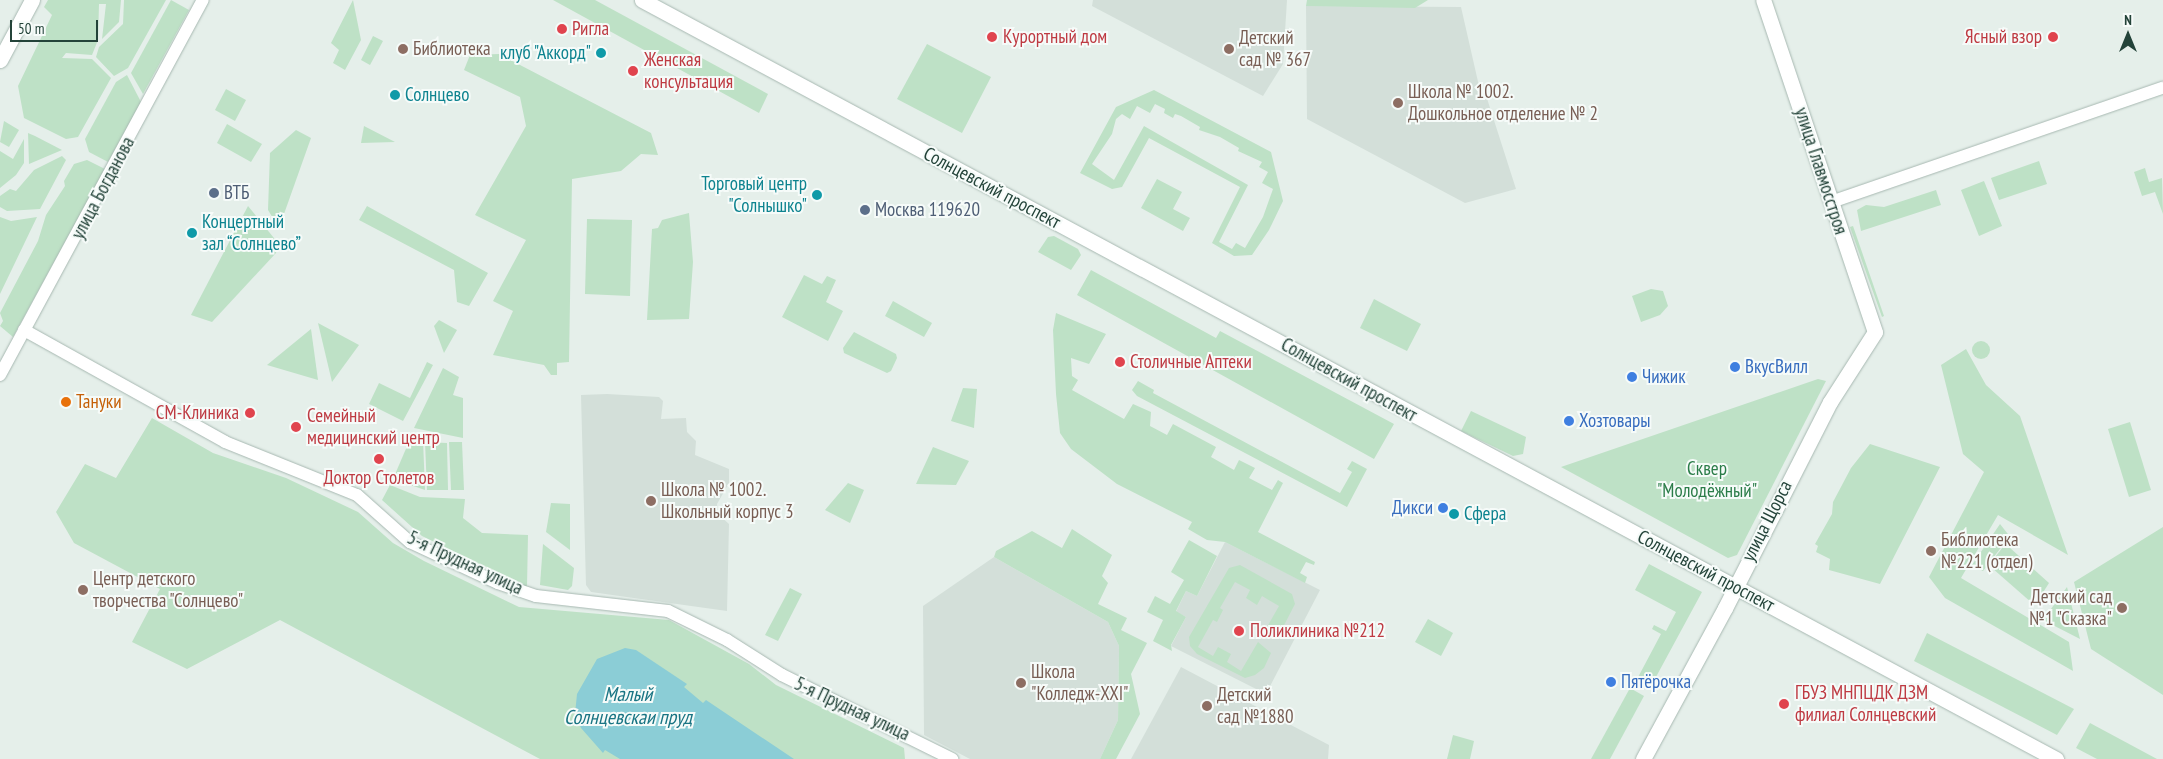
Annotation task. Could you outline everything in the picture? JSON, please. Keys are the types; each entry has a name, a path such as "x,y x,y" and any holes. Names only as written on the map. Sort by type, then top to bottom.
{"street":[{"path":"0,60 32,0"},
{"name":"улица Богданова","path":"0,375 203,0"},
{"name":"Солнцевский проспект","path":"642,0 2056,759"},
{"name":"улица Главмосстроя","path":"1764,0 1874,329 1871,341"},
{"path":"1831,202 2163,88"},
{"name":"5-я Прудная улица","path":"24,330 225,442 357,495 410,542 498,583 536,596 668,611 727,640 782,675 952,759"},
{"name":"улица Щорса","path":"1643,759 1830,402 1871,341"}],"shaded area":[{"name":"Детский сад № 367","path":"1093,0 1287,0 1283,64 1263,96 1092,6"},
{"name":"Школа № 1002. Дошкольное отделение № 2","path":"1306,6 1461,7 1479,86 1483,86 1516,189 1465,203 1307,119"},
{"name":"Школа № 1002. Школьный корпус 3","path":"607,394 659,397 663,401 661,419 686,418 687,432 696,441 695,455 729,469 729,483 717,504 718,514 729,524 727,611 591,592 586,585 581,395"},
{"name":"Поликлиника №212","path":"1225,542 1320,590 1266,694 1171,646 1186,617 1176,612 1186,591 1197,596"},
{"name":"Школа \"Колледж-XXI\"","path":"994,557 1108,622 1119,646 1118,720 1100,759 970,759 924,735 923,606"},
{"name":"Детский сад №1880","path":"1181,667 1329,745 1328,759 1131,759"}],"green space":[{"path":"48,0 121,0 119,22 102,39 106,4 99,4 98,40 92,55 66,53 62,58 92,59 111,78 78,137 66,139 24,118 18,86 52,15 44,7"},
{"path":"124,0 166,0 128,68 114,76 96,57 99,47 123,24"},
{"path":"171,0 189,10 143,94 131,73"},
{"path":"353,0 361,40 345,70 333,63 339,50 331,43"},
{"path":"553,0 595,0 768,94 759,113"},
{"path":"1307,0 1428,0 1415,8 1306,6"},
{"path":"373,36 383,41 370,65 361,60"},
{"path":"927,44 991,77 962,133 897,99"},
{"path":"499,54 651,133 658,155 641,154 621,171 572,179 569,362 557,363 557,375 551,375 544,365 493,355 513,311 493,301 526,240 475,215 526,126 520,97 464,70 470,55"},
{"path":"127,75 141,102 108,162 89,152 85,139 116,82"},
{"path":"226,89 246,100 235,121 215,110"},
{"path":"1154,90 1271,152 1283,201 1269,230 1252,255 1234,256 1212,243 1240,187 1149,138 1122,187 1112,189 1080,173 1116,107","holes":["1155,104 1165,109 1164,113 1173,118 1175,114 1181,116 1200,127 1199,130 1220,137 1239,148 1238,151 1262,162 1259,167 1268,172 1262,183 1273,189 1263,217 1245,248 1236,243 1232,249 1219,242 1248,185 1144,126 1114,180 1092,164 1112,134 1116,119 1122,114 1130,119 1137,106 1150,113"]},
{"path":"4,121 19,130 9,147 0,142"},
{"path":"227,124 262,144 251,162 217,143"},
{"path":"364,126 395,142 361,143"},
{"path":"296,130 311,138 279,228 268,210 270,153"},
{"path":"28,133 35,136 62,150 29,164"},
{"path":"24,139 24,163 16,175 0,188 0,151 13,159"},
{"path":"62,156 66,160 40,209 7,211 0,207 0,196 10,189 16,191 34,170"},
{"path":"87,160 105,169 13,337 0,326 3,321 0,313 38,241 46,215 65,186 64,181 74,164"},
{"path":"2039,161 2047,184 1999,200 1991,178"},
{"path":"2145,168 2149,182 2162,178 2163,214 2155,192 2142,196 2134,172"},
{"path":"1157,179 1182,192 1173,209 1190,218 1183,231 1141,208"},
{"path":"1984,181 2002,226 1979,236 1961,190"},
{"path":"1936,190 1941,205 1861,231 1857,210 1866,205 1884,207"},
{"path":"248,206 278,243 276,253 212,322 191,315"},
{"path":"367,206 488,273 469,306 457,302 454,270 359,220"},
{"path":"689,213 693,262 689,319 647,320 652,229 658,228 662,220"},
{"path":"0,217 11,221 37,217 0,294"},
{"path":"587,219 632,220 630,296 585,294"},
{"path":"1853,226 1884,316 1882,317 1850,227"},
{"path":"1054,236 1078,249 1081,255 1071,270 1038,252 1048,237"},
{"path":"1091,270 1216,338 1220,331 1394,424 1374,459 1077,295"},
{"path":"804,275 822,284 827,276 836,280 826,302 843,311 828,341 782,317"},
{"path":"1651,289 1663,291 1668,306 1660,315 1641,322 1632,296"},
{"path":"1374,299 1421,324 1407,351 1360,328"},
{"path":"893,301 932,323 924,337 885,316"},
{"path":"1056,313 1106,334 1089,364 1071,358 1072,376 1078,380 1072,390 1124,419 1133,404 1151,412 1150,426 1167,435 1173,424 1216,447 1211,457 1234,470 1239,460 1255,468 1249,478 1272,490 1278,480 1283,483 1258,532 1315,562 1314,565 1306,562 1300,573 1307,577 1305,583 1225,542 1207,540 1188,529 1192,522 1117,484 1071,449 1060,433 1053,330"},
{"path":"439,320 457,330 444,353 434,326"},
{"path":"318,323 359,345 332,382"},
{"path":"311,329 318,380 267,365"},
{"path":"854,332 896,354 897,358 891,371 887,373 844,353 843,348"},
{"path":"1977,341 1985,341 1990,346 1988,357 1977,359 1972,354 1972,346"},
{"path":"1966,349 1986,385 2020,416 2068,555 1998,515 1961,578 2069,642 2073,671 1945,598 1929,577 1984,472 1963,454 1941,365"},
{"path":"427,362 433,365 403,421 369,404 379,383 410,398"},
{"path":"443,368 459,377 453,395 463,398 463,438 414,428"},
{"name":"Сквер \"Молодёжный\"","path":"1818,379 1826,381 1737,555 1728,558 1561,467"},
{"path":"1138,381 1154,390 1153,393 1340,493 1352,472 1347,469 1352,461 1367,469 1347,507 1137,396 1132,390"},
{"path":"963,388 977,389 974,428 951,421"},
{"path":"1471,411 1526,437 1523,454 1513,456 1461,431"},
{"path":"152,418 213,453 286,478 358,512 393,543 424,561 519,607 669,620 749,664 776,685 904,748 905,759 540,759 280,620 187,669 132,642 160,589 74,543 56,512 85,464 116,478"},
{"path":"2130,422 2151,490 2129,497 2108,429"},
{"path":"411,437 423,440 425,490 393,479"},
{"path":"425,442 447,443 448,490 427,490"},
{"path":"449,442 462,442 464,490 451,490"},
{"path":"1870,444 1940,467 1880,584 1829,570 1830,559 1816,552 1818,546 1815,544 1832,514 1833,502 1851,468"},
{"path":"933,447 969,461 956,485 916,484"},
{"path":"848,483 864,490 850,523 825,510"},
{"path":"390,485 420,497 465,499 463,518 482,533 528,535 527,587 422,536 382,500"},
{"path":"551,503 570,504 570,550 546,532"},
{"path":"2000,524 2015,543 2003,545 1983,571 1972,565"},
{"name":"Детский сад №1 \"Сказка\"","path":"2163,527 2163,695 2091,649 2074,582"},
{"path":"1072,529 1112,555 1102,576 1108,583 1098,604 1127,618 1121,630 1147,643 1131,674 1140,714 1116,759 1100,759 1118,720 1119,646 1108,622 994,557 996,551 1032,531 1062,548"},
{"path":"1189,540 1217,556 1197,596 1186,591 1176,611 1186,617 1171,645 1172,651 1153,641 1163,620 1147,612 1155,596 1170,604 1184,580 1171,572"},
{"path":"543,544 574,568 572,586 568,590 540,585"},
{"path":"2003,547 2009,547 2049,583 2037,602 2032,603 1992,568 1991,562"},
{"path":"1649,564 1702,592 1650,688 1636,681 1661,634 1652,629 1654,625 1666,631 1676,612 1635,590"},
{"path":"1240,565 1292,594 1295,604 1279,635 1271,637 1263,634 1279,606 1262,596 1257,605 1246,598 1250,590 1235,582 1220,608 1223,610 1217,622 1213,620 1198,647 1213,656 1218,647 1231,654 1227,662 1241,671 1258,642 1271,653 1264,668 1255,675 1245,678 1197,654 1190,646 1189,637 1229,568"},
{"path":"2067,587 2080,639 2043,620"},
{"path":"790,588 802,594 778,641 765,635"},
{"path":"1428,619 1453,633 1441,656 1415,642"},
{"path":"1927,633 2074,709 2057,735 1914,661"},
{"path":"1630,688 1644,696 1610,759 1591,759"},
{"path":"2090,723 2157,759 2097,759 2076,748"},
{"path":"1453,735 1474,741 1470,759 1447,759"}],"water":[{"name":"Малый Солнцевскаи пруд","path":"625,648 636,650 687,684 684,687 703,703 706,700 794,759 620,759 605,750 603,753 581,728 575,714 577,694 597,659"}],"place":[{"name":"Ригла","path":"562,29"},
{"name":"Курортный дом","path":"992,37"},
{"name":"Ясный взор","path":"2053,37"},
{"name":"Библиотека","path":"403,49"},
{"name":"Детский сад № 367","path":"1229,49"},
{"name":"клуб \"Аккорд\"","path":"601,53"},
{"name":"Женская консультация","path":"633,71"},
{"name":"Солнцево","path":"395,95"},
{"name":"Школа № 1002. Дошкольное отделение № 2","path":"1398,103"},
{"name":"ВТБ","path":"214,193"},
{"name":"Торговый центр \"Солнышко\"","path":"817,195"},
{"name":"Москва 119620","path":"865,210"},
{"name":"Концертный зал “Солнцево”","path":"192,233"},
{"name":"Столичные Аптеки","path":"1120,362"},
{"name":"ВкусВилл","path":"1735,367"},
{"name":"Чижик","path":"1632,377"},
{"name":"Тануки","path":"66,402"},
{"name":"СМ-Клиника","path":"250,413"},
{"name":"Хозтовары","path":"1569,421"},
{"name":"Семейный медицинский центр","path":"296,427"},
{"name":"Доктор Столетов","path":"379,459"},
{"name":"Школа № 1002. Школьный корпус 3","path":"651,501"},
{"name":"Дикси","path":"1443,508"},
{"name":"Сфера","path":"1454,514"},
{"name":"Библиотека №221 (отдел)","path":"1931,551"},
{"name":"Центр детского творчества \"Солнцево\"","path":"83,590"},
{"name":"Детский сад №1 \"Сказка\"","path":"2122,608"},
{"name":"Поликлиника №212","path":"1239,631"},
{"name":"Пятёрочка","path":"1611,682"},
{"name":"Школа \"Колледж-XXI\"","path":"1021,683"},
{"name":"ГБУЗ МНПЦДК ДЗМ филиал Солнцевский","path":"1784,704"},
{"name":"Детский сад №1880","path":"1207,706"}]}
